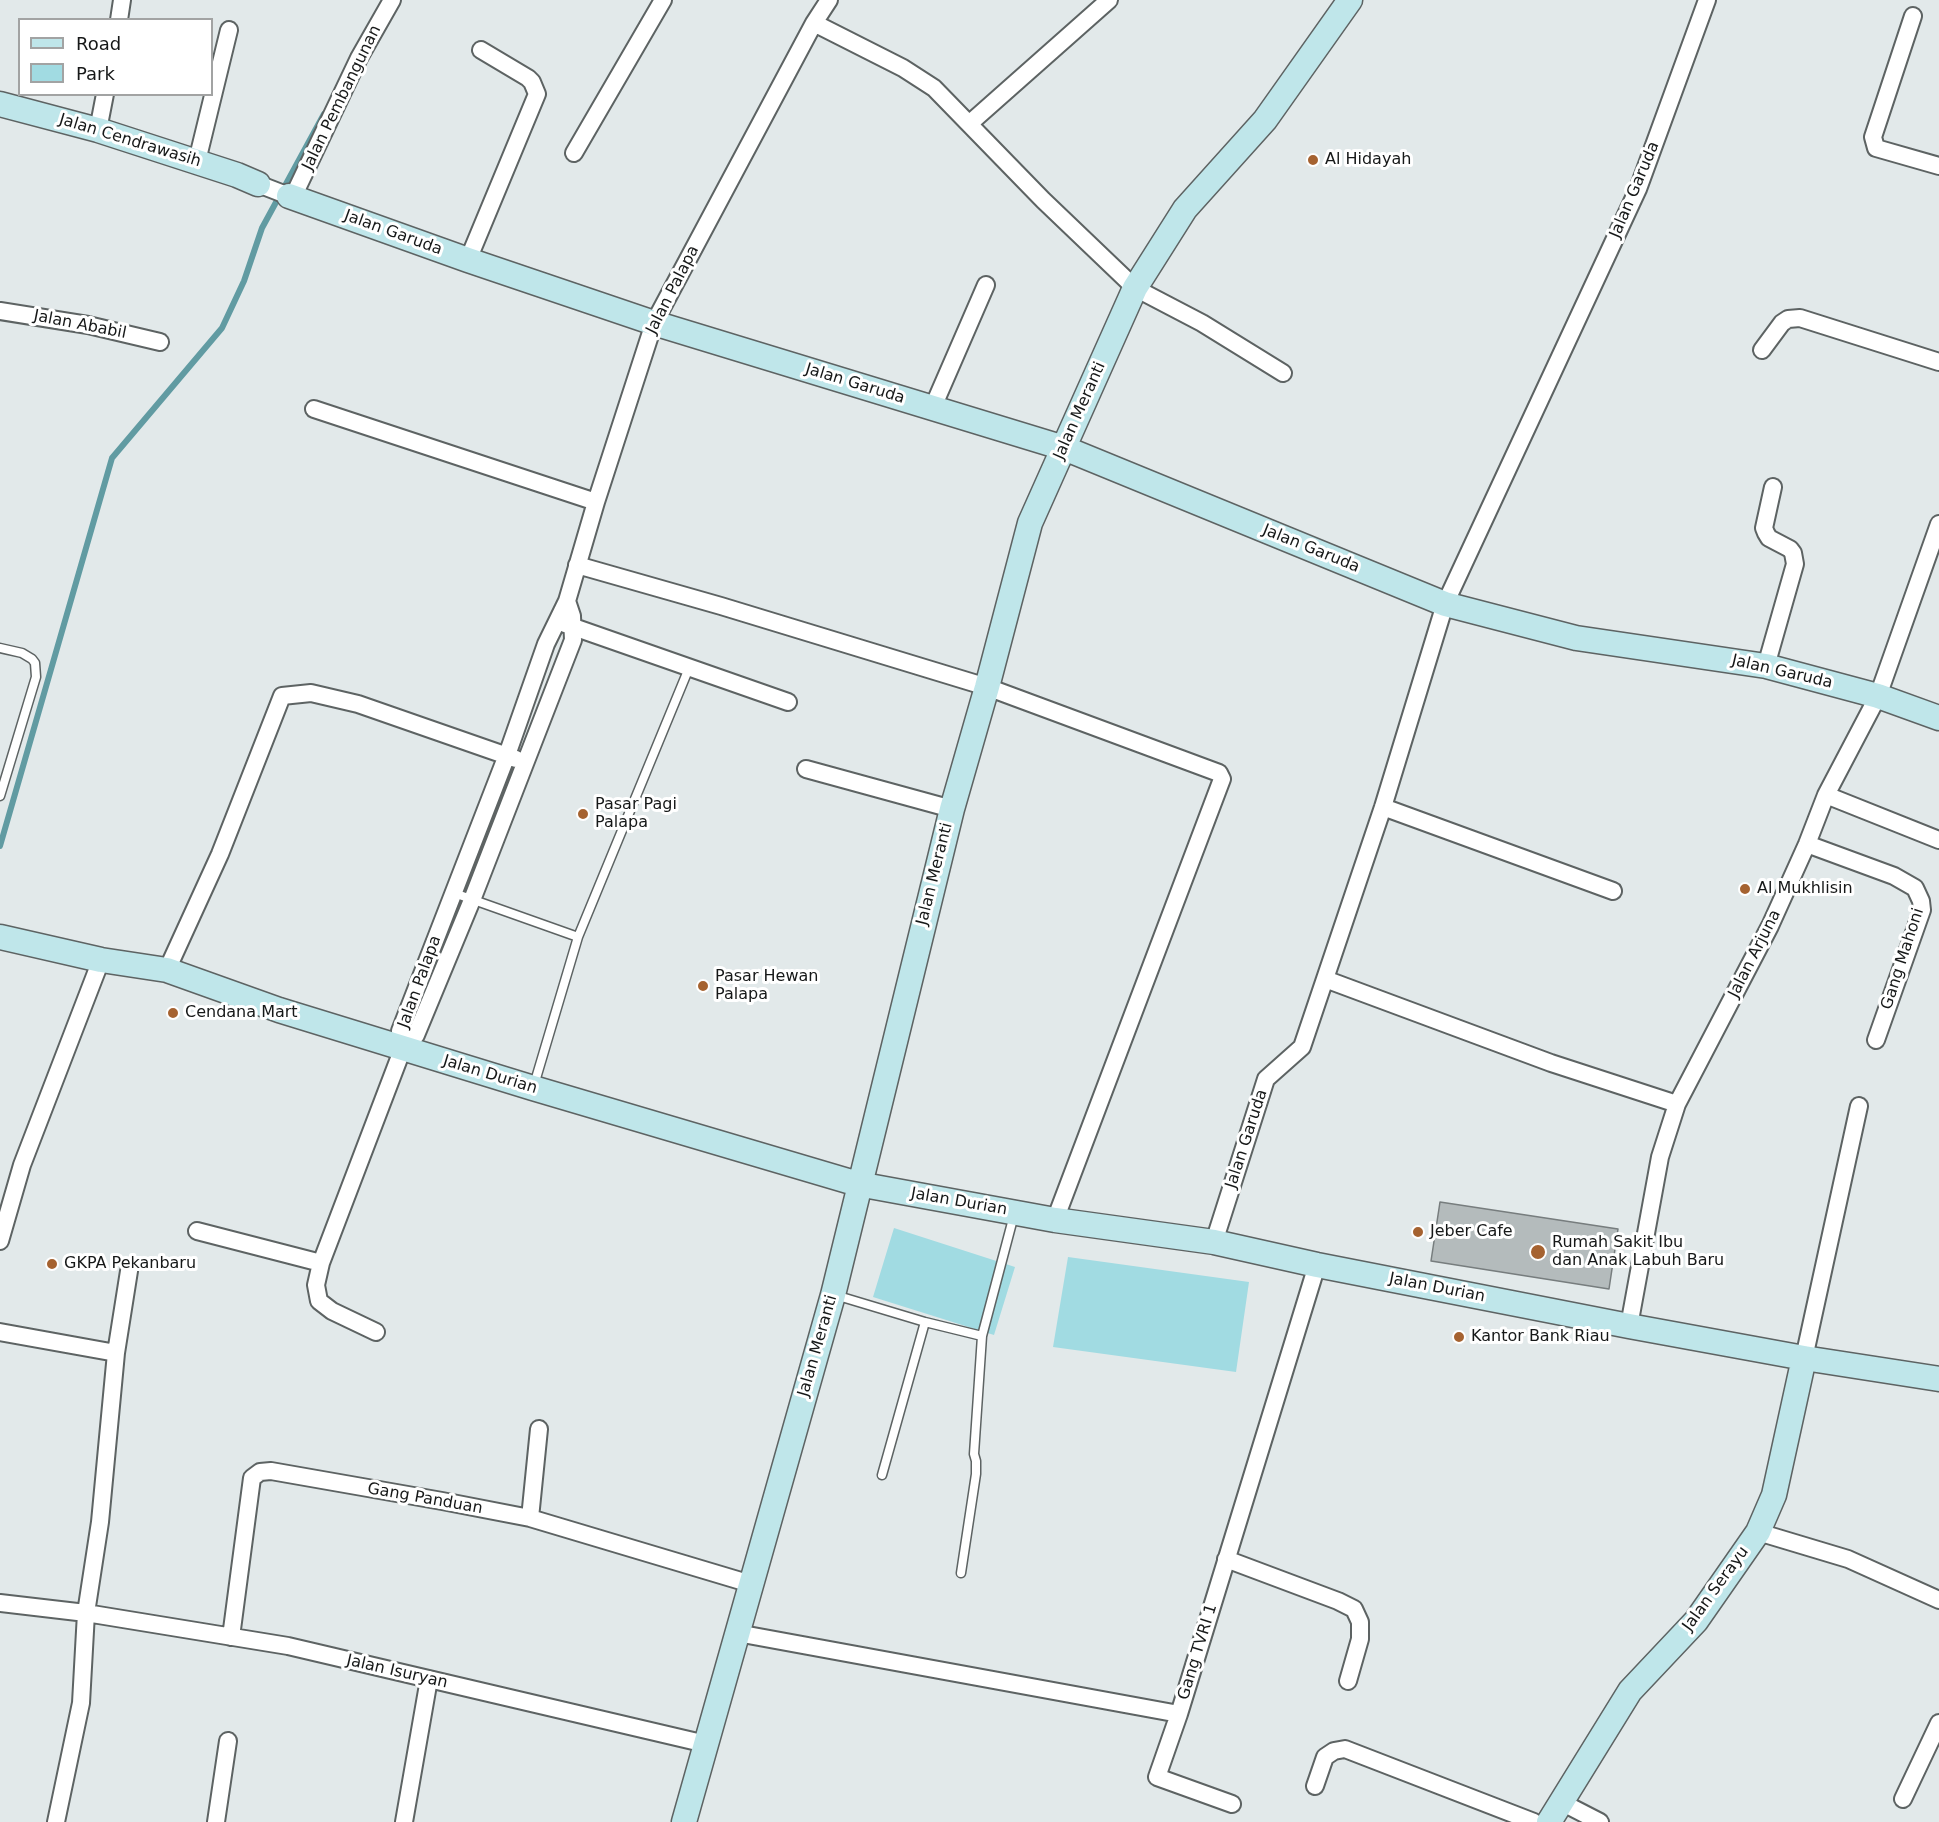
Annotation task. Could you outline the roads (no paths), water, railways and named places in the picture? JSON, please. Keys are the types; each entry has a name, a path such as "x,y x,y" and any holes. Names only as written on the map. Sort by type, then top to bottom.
{"street":[{"path":"119,18 122,0"},
{"name":"Jalan Pembangunan","path":"291,196 359,58 392,0"},
{"path":"574,153 663,0"},
{"name":"Jalan Palapa","path":"403,1048 400,1031 507,754 546,645 567,602 596,502 654,323 814,23 829,0"},
{"path":"969,124 1109,0"},
{"name":"Jalan Meranti","path":"684,1822 833,1294 951,809 987,687 1030,523 1135,288 1185,209 1264,120 1350,0"},
{"name":"Jalan Garuda","path":"1214,1242 1266,1079 1302,1047 1383,807 1445,604 1638,189 1707,0"},
{"path":"1913,16 1873,138 1876,148 1939,166"},
{"path":"814,23 903,68 934,88 1043,200 1135,288 1202,323 1283,374"},
{"path":"213,96 229,30"},
{"path":"468,260 537,94 536,88 528,78 481,50"},
{"path":"98,130 105,96"},
{"path":"197,161 213,96"},
{"name":"Jalan Cendrawasih","path":"0,104 98,130 197,161 258,184"},
{"name":"Jalan Garuda","path":"258,184 468,260 654,323 1064,448 1445,604 1576,638 1766,666 1878,696 1939,718"},
{"path":"933,407 986,285"},
{"name":"Jalan Ababil","path":"0,311 88,325 160,342"},
{"path":"1762,350 1782,323 1788,319 1800,318 1939,362"},
{"path":"314,409 596,502"},
{"path":"1766,666 1795,564 1793,552 1769,538 1764,528 1773,487"},
{"name":"Jalan Arjuna","path":"1629,1326 1660,1157 1677,1104 1770,926 1826,795 1878,696 1939,524"},
{"path":"577,566 732,609 987,687 1219,773 1222,780 1054,1220"},
{"name":"Jalan Palapa","path":"403,1048 416,1035 472,900 573,640 573,628 567,602"},
{"path":"557,621 788,702"},
{"path":"167,970 220,854 282,696 311,693 358,704 507,754 525,763"},
{"path":"806,770 951,809"},
{"path":"1826,795 1939,840"},
{"path":"1383,807 1613,891"},
{"name":"Gang Mahoni","path":"1807,844 1894,876 1915,888 1921,901 1922,910 1876,1040"},
{"name":"Jalan Durian","path":"2,938 101,960 167,970 279,1010 858,1184 1054,1220 1214,1242 1317,1265 1629,1326 1804,1358 1939,1379"},
{"path":"0,1241 22,1165 101,960"},
{"path":"1326,979 1551,1063 1677,1104"},
{"path":"376,1332 332,1311 319,1301 316,1285 321,1263 403,1048"},
{"path":"1804,1358 1859,1106"},
{"path":"197,1231 321,1263"},
{"name":"Gang TVRI 1","path":"737,1633 1179,1714 1317,1265"},
{"path":"56,1822 81,1703 86,1612 100,1522 116,1353 129,1271"},
{"path":"0,1332 116,1353"},
{"name":"Jalan Serayu","path":"1556,1813 1630,1691 1696,1621 1758,1532 1774,1495 1804,1358"},
{"path":"530,1518 539,1429"},
{"name":"Gang Panduan","path":"231,1637 252,1478 261,1472 271,1471 530,1518 751,1584"},
{"path":"1758,1532 1848,1559 1939,1600"},
{"path":"1226,1559 1338,1601 1353,1609 1360,1622 1360,1639 1348,1681"},
{"name":"Jalan Isuryan","path":"0,1603 86,1612 288,1646 706,1744"},
{"path":"404,1822 429,1679"},
{"path":"1179,1714 1157,1777 1232,1804"},
{"path":"1902,1799 1939,1723"},
{"path":"216,1822 228,1741"},
{"path":"1315,1786 1325,1757 1334,1751 1345,1749 1534,1822"},
{"path":"1556,1813 1600,1822"}],"lane":[{"path":"0,648 22,653 32,659 35,663 36,677 0,796"},
{"path":"533,1088 578,937 689,668"},
{"path":"454,893 578,937"},
{"path":"961,1573 976,1474 974,1447 982,1336 1015,1212"},
{"path":"833,1294 925,1322 982,1336"},
{"path":"882,1475 925,1322"}],"waterway":[{"path":"0,846 112,458 222,328 244,281 262,228 324,114"}],"place":[{"name":"Al Hidayah","path":"1313,160"},
{"name":"Pasar Pagi Palapa","path":"583,814"},
{"name":"Al Mukhlisin","path":"1745,889"},
{"name":"Pasar Hewan Palapa","path":"703,986"},
{"name":"Cendana Mart","path":"173,1013"},
{"name":"Jeber Cafe","path":"1418,1232"},
{"name":"Rumah Sakit Ibu dan Anak Labuh Baru","path":"1538,1252"},
{"name":"GKPA Pekanbaru","path":"52,1264"},
{"name":"Kantor Bank Riau","path":"1459,1337"}]}
